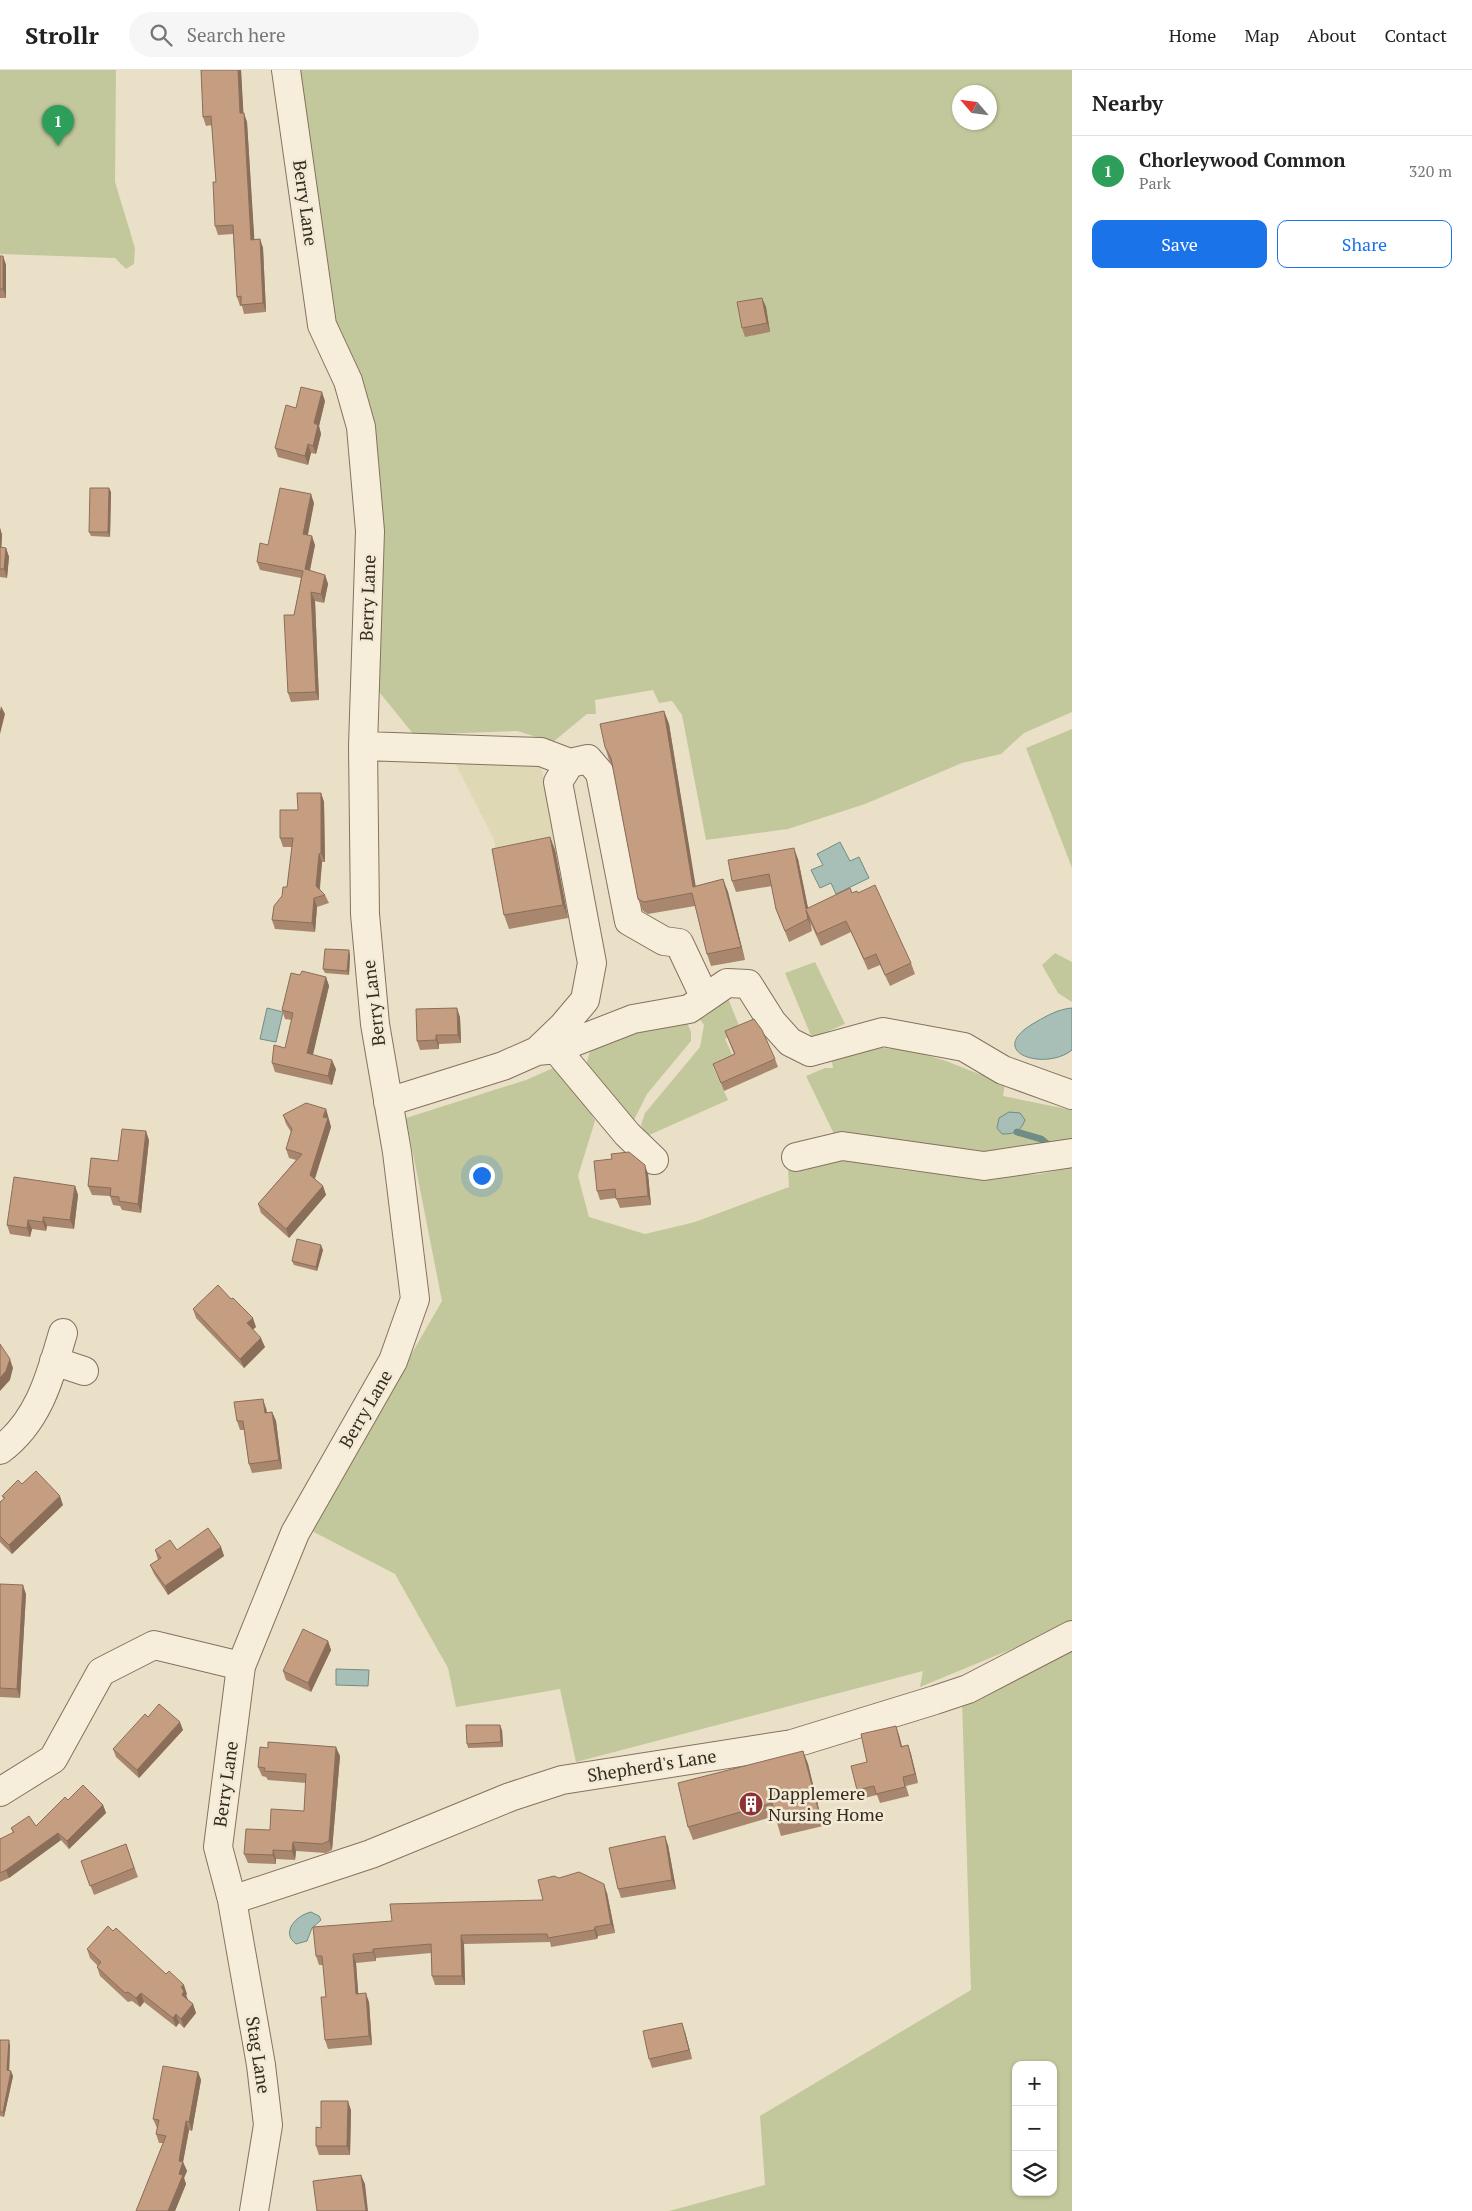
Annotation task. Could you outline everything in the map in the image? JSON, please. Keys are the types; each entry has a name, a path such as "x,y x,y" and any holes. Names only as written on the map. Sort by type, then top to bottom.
{"street":[{"name":"Berry Lane","path":"232,1900 218,1848 241,1666 295,1533 393,1362 414,1299 398,1152 375,1024 365,914 363,746 370,531 361,427 348,381 322,325 286,70"},
{"path":"363,746 541,752 570,763 588,759 600,773 630,921 664,941 680,943 705,998"},
{"path":"546,1050 585,1000 592,963 558,782 570,763"},
{"path":"388,1102 502,1066 633,1019 689,1009 727,983 748,984 772,1022 790,1042 810,1052 882,1032 964,1047 1003,1070 1072,1095"},
{"path":"546,1050 654,1160"},
{"path":"796,1156 842,1146 984,1166 1072,1154"},
{"path":"0,1450 30,1421 45,1390 63,1333"},
{"path":"54,1362 84,1371"},
{"name":"Shepherd's Lane","path":"232,1900 371,1854 510,1797 562,1780 792,1744 935,1700 968,1689 1072,1635"},
{"path":"0,1792 53,1759 101,1672 154,1645 241,1666"},
{"name":"Stag Lane","path":"232,1900 261,2065 268,2125 254,2211"}],"shaded area":[{"path":"455,763 541,766 558,848 497,860 494,840"}],"green space":[{"path":"0,70 116,70 115,182 135,248 134,264 126,269 115,258 0,254"},
{"path":"295,70 1072,70 1072,712 1024,733 1001,754 962,763 865,804 788,829 706,840 682,715 672,701 659,703 653,690 595,700 596,714 587,714 553,742 517,731 414,735 376,688 376,597 335,329 327,255"},
{"path":"1072,729 1072,868 1026,748"},
{"path":"1055,953 1072,962 1072,1002 1058,993 1042,965"},
{"path":"815,962 845,1024 812,1038 785,973"},
{"path":"726,993 741,1031 725,1039 734,1058 713,1067 728,1100 647,1136 641,1125 645,1113 700,1047 704,1025 696,1014"},
{"path":"685,1018 691,1032 691,1041 647,1094 633,1122 586,1065 592,1045"},
{"path":"868,1047 909,1050 946,1061 1005,1084 1003,1096 1072,1110 1072,1145 1003,1154 915,1148 834,1134 806,1076 825,1068 833,1068 831,1056"},
{"path":"553,1068 575,1082 595,1121 578,1176 589,1217 645,1234 695,1222 789,1187 788,1170 831,1155 902,1170 979,1178 1040,1174 1072,1167 1072,1624 920,1687 923,1671 576,1762 560,1689 456,1707 448,1668 395,1574 310,1530 442,1301 406,1118 526,1080"},
{"path":"1072,1646 1072,2211 669,2211 765,2185 760,2116 971,1990 962,1701"}],"water":[{"path":"840,842 850,861 859,857 869,878 836,894 831,883 820,888 811,870 823,865 817,854"},
{"path":"267,1008 283,1012 276,1042 260,1039"},
{"path":"1072,1008 1072,1050 1060,1056 1035,1059 1024,1056 1017,1050 1015,1042 1021,1033 1049,1015"},
{"path":"1009,1112 1020,1113 1025,1120 1016,1132 1002,1134 997,1128 999,1118"},
{"path":"336,1669 369,1670 368,1686 336,1685"},
{"path":"311,1912 319,1916 321,1920 312,1928 307,1941 296,1944 291,1939 290,1929 296,1920"}],"building":[{"path":"201,70 238,70 240,113 244,113 251,240 260,239 263,303 241,305 241,296 237,297 233,225 215,226 213,182 216,182 211,116 203,117"},
{"path":"0,256 3,256 3,289 0,289"},
{"path":"762,298 767,323 742,328 737,302"},
{"path":"301,387 322,392 314,423 318,425 313,446 308,444 305,456 275,448 286,405 296,408"},
{"path":"90,488 109,488 108,532 89,532"},
{"path":"280,488 311,494 303,534 312,536 305,569 325,575 321,594 311,592 316,692 288,693 284,615 294,615 303,571 257,562 260,543 268,545"},
{"path":"0,547 6,548 4,569 0,569"},
{"path":"664,711 693,887 723,879 741,947 707,954 692,893 644,902 638,899 611,758 605,747 600,724"},
{"path":"297,793 321,793 321,853 319,854 316,886 325,895 314,898 312,923 272,920 274,906 282,896 283,887 287,887 293,838 280,838 280,810 298,810"},
{"path":"550,837 563,905 504,915 492,849"},
{"path":"794,848 806,909 850,888 852,893 857,891 858,893 875,885 911,963 885,975 876,954 864,959 846,921 817,934 806,910 808,919 785,931 776,909 769,874 732,881 728,860"},
{"path":"325,949 349,950 347,971 323,969"},
{"path":"302,971 326,977 307,1053 332,1060 328,1076 272,1063 274,1045 285,1048 293,1013 282,1010 291,973 300,975"},
{"path":"457,1008 458,1035 436,1035 436,1040 417,1041 416,1009"},
{"path":"754,1019 762,1030 775,1059 721,1083 713,1064 735,1054 725,1031"},
{"path":"306,1103 326,1109 323,1117 328,1118 310,1175 323,1186 286,1229 258,1204 302,1154 286,1149 292,1129 283,1115"},
{"path":"122,1129 146,1131 138,1204 119,1201 119,1197 110,1196 111,1188 88,1186 91,1158 118,1161"},
{"path":"629,1152 645,1165 648,1196 616,1199 615,1189 597,1191 594,1161 612,1159 611,1154"},
{"path":"14,1177 75,1186 70,1220 43,1217 43,1222 28,1220 27,1228 7,1225"},
{"path":"297,1239 321,1245 316,1267 292,1261"},
{"path":"218,1285 253,1318 247,1323 261,1338 240,1359 193,1309"},
{"path":"0,1344 10,1359 6,1371 0,1378"},
{"path":"263,1399 265,1413 272,1412 279,1460 249,1464 243,1421 237,1421 234,1402"},
{"path":"36,1471 60,1496 9,1545 0,1536 0,1502 5,1498 2,1496 18,1480 22,1484"},
{"path":"208,1528 221,1547 165,1586 150,1565 161,1558 155,1550 170,1540 177,1550"},
{"path":"0,1584 23,1585 17,1689 0,1688"},
{"path":"303,1629 328,1641 308,1683 283,1671"},
{"path":"159,1704 180,1722 137,1770 113,1749 145,1714 148,1717"},
{"path":"466,1725 500,1725 501,1742 467,1744"},
{"path":"896,1726 901,1747 908,1745 915,1774 903,1777 905,1787 876,1794 874,1786 857,1790 851,1766 867,1762 861,1734"},
{"path":"268,1742 336,1747 329,1841 322,1844 293,1842 292,1851 273,1850 273,1855 244,1854 246,1829 270,1830 271,1809 304,1811 306,1774 264,1771 265,1768 258,1767 260,1747 268,1748"},
{"name":"Dapplemere Nursing Home","path":"803,1751 819,1812 777,1823 772,1803 688,1827 678,1783"},
{"path":"83,1785 103,1805 67,1841 58,1833 0,1873 0,1839 14,1832 11,1828 29,1816 36,1826 65,1797 68,1800"},
{"path":"665,1836 672,1880 618,1889 609,1848"},
{"path":"126,1844 134,1868 90,1886 81,1861"},
{"path":"579,1872 604,1884 611,1924 595,1927 594,1930 548,1938 547,1934 461,1935 462,1976 432,1976 431,1944 373,1949 373,1952 353,1954 356,1994 366,1993 369,2036 325,2040 321,1997 326,1997 322,1956 316,1956 313,1927 392,1921 390,1904 543,1900 538,1880 554,1876 559,1878"},
{"path":"108,1926 113,1931 116,1928 166,1974 169,1971 184,1985 181,1987 184,1991 182,1995 193,2004 181,2019 176,2014 173,2018 141,1993 136,1998 128,1992 125,1993 97,1967 101,1962 87,1949"},
{"path":"682,2023 689,2050 649,2059 643,2031"},
{"path":"0,2040 9,2040 7,2070 11,2071 3,2112 0,2112"},
{"path":"163,2066 198,2072 189,2122 186,2121 179,2161 183,2162 179,2174 183,2175 168,2211 136,2211 166,2136 156,2134 159,2120 153,2119"},
{"path":"321,2101 348,2101 347,2146 316,2146 316,2127 321,2128"},
{"path":"361,2175 366,2211 317,2211 313,2181"}],"waterway":[{"path":"1017,1132 1041,1139 1052,1148"}],"place":[{"name":"Chorleywood Common","path":"58,146"},
{"name":"Dapplemere Nursing Home","path":"751,1804"}]}
